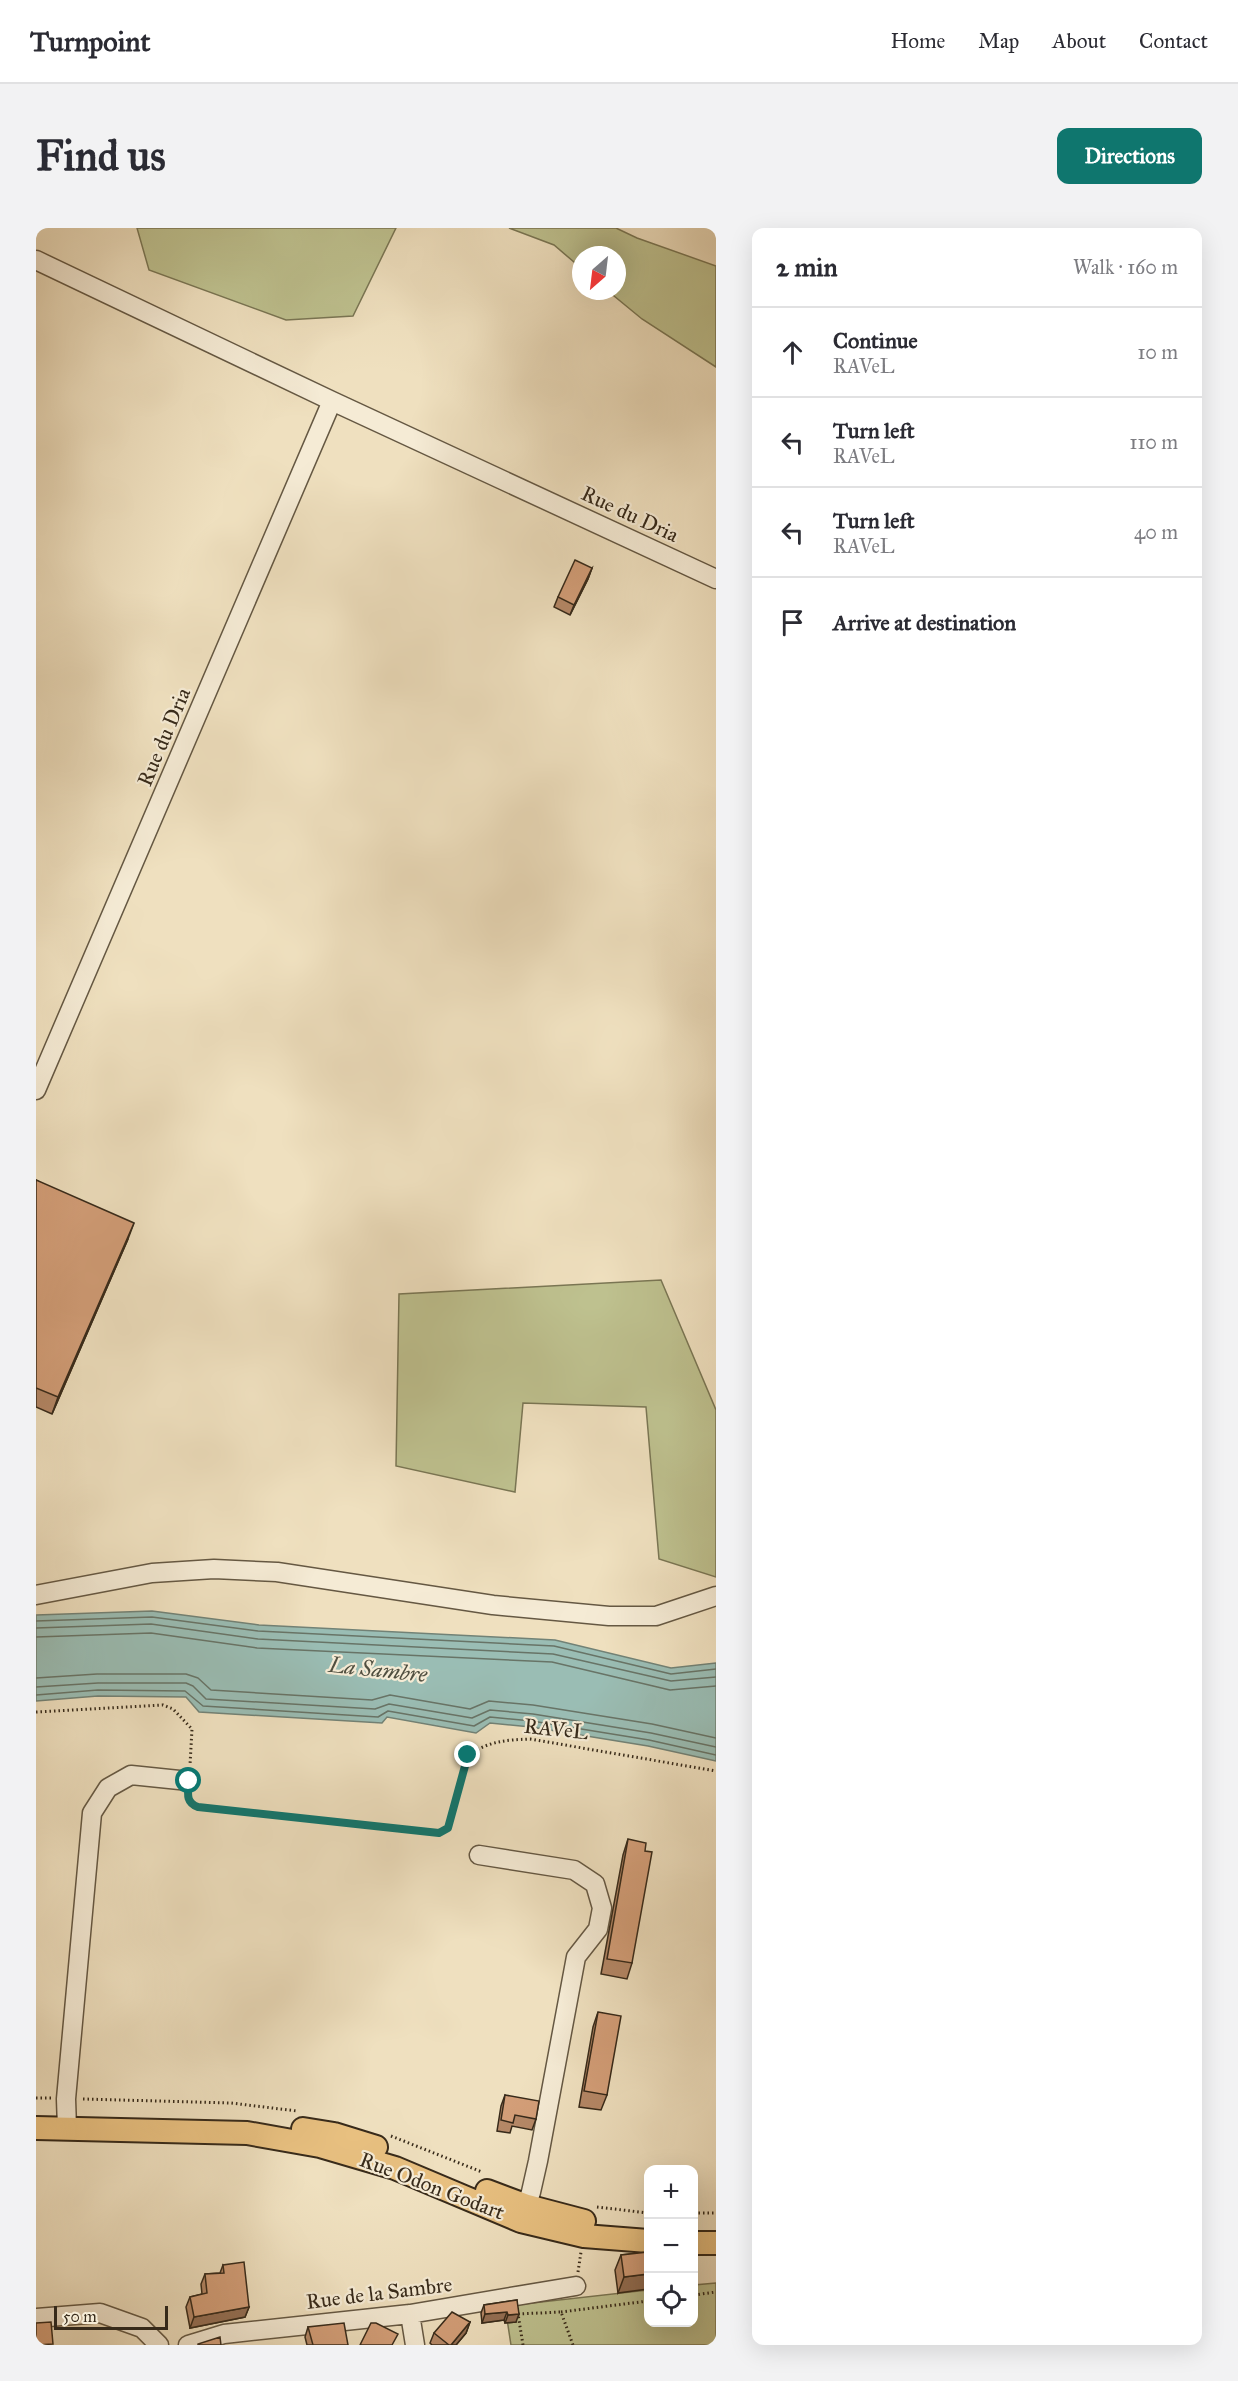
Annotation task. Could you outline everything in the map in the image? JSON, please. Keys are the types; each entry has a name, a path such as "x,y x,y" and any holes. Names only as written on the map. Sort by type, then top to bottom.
{"main road":[{"name":"Rue Odon Godart","path":"36,2112 66,2121 247,2133 320,2146 395,2168 584,2236 644,2241"},
{"name":"Rue Odon Godart","path":"36,2128 66,2121"},
{"name":"Rue Odon Godart","path":"524,2213 644,2227"},
{"path":"698,2228 716,2228"},
{"path":"698,2243 716,2243"}],"street":[{"name":"Rue du Dria","path":"36,260 716,579"},
{"name":"Rue du Dria","path":"36,1090 333,401"},
{"path":"36,1595 152,1574 214,1569 277,1572 493,1605 609,1616 656,1616 716,1596"},
{"path":"66,2121 92,1813 108,1788 131,1775 189,1781"},
{"path":"479,1855 574,1870 595,1884 602,1908 598,1929 576,1957 538,2161 524,2213"},
{"name":"Rue de la Sambre","path":"188,2345 224,2334 410,2314 576,2286"},
{"path":"36,2318 100,2313 142,2328 159,2345"},
{"path":"410,2314 415,2345"}],"path":[{"name":"RAVeL","path":"36,1712 163,1705 173,1708 192,1729 187,1797 191,1804 198,1807 439,1833 448,1828 468,1755 484,1744 530,1739 716,1771"},
{"path":"698,2213 716,2213"},
{"path":"571,2249 581,2252"},
{"path":"698,2294 716,2292"},
{"path":"523,2345 518,2314 561,2312 644,2302"},
{"path":"561,2312 573,2345"}],"green space":[{"path":"137,228 396,228 353,316 286,320 149,270"},
{"path":"509,228 616,228 637,238 716,266 716,367 642,319 619,300 626,300 626,246 572,246 572,260 554,245"},
{"path":"661,1280 716,1410 716,1577 659,1559 646,1407 523,1403 515,1492 396,1466 399,1294"},
{"path":"716,2283 716,2345 511,2345 505,2306 644,2290 644,2327 698,2327 698,2285"}],"water":[{"name":"La Sambre","path":"152,1611 259,1625 555,1640 671,1668 716,1663 716,1761 648,1746 531,1727 490,1723 476,1733 387,1717 382,1723 199,1712 186,1697 98,1696 36,1701 36,1615"}],"building":[{"path":"575,560 592,568 574,605 558,597"},
{"path":"36,1180 134,1223 58,1397 36,1388"},
{"path":"628,1839 646,1843 645,1851 652,1852 632,1963 607,1959"},
{"path":"598,2012 621,2016 607,2095 584,2091"},
{"path":"505,2095 539,2101 536,2119 515,2115 513,2123 501,2120"},
{"path":"644,2252 644,2274 624,2277 621,2255"},
{"path":"244,2262 249,2307 194,2317 190,2297 207,2293 205,2274 224,2273 223,2265"},
{"path":"517,2300 519,2314 508,2315 507,2312 485,2314 484,2305"},
{"path":"452,2312 470,2322 449,2345 434,2333"},
{"path":"51,2322 53,2344 36,2345 36,2323"},
{"path":"344,2323 348,2345 313,2345 308,2327"},
{"path":"371,2323 376,2323 398,2334 392,2345 360,2345"},
{"path":"220,2337 221,2345 198,2345 198,2344"}],"route":[{"path":"189,1781 187,1797 191,1804 198,1807 439,1833 448,1828 468,1755"}]}
